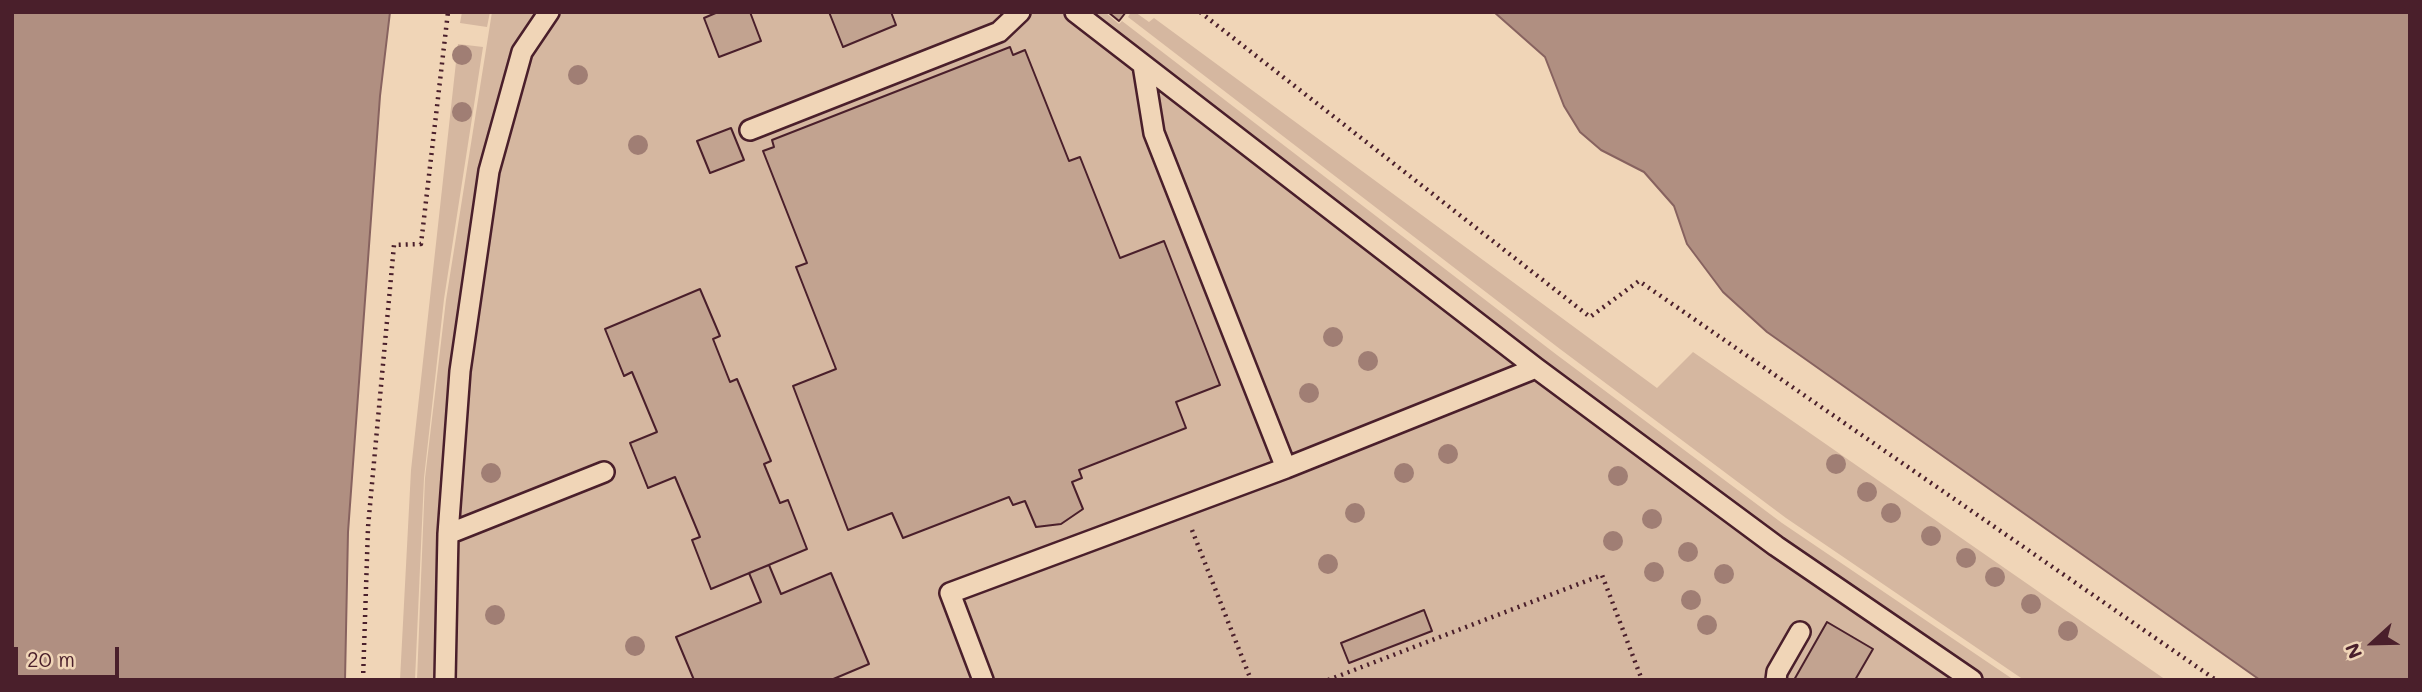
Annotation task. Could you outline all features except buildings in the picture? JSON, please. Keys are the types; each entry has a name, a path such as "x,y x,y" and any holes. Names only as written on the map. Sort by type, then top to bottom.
{"lane":[{"path":"444,680 448,534 460,371 489,171 522,52 549,12"},
{"path":"750,130 999,32 1020,12"},
{"path":"1075,12 1536,368 1776,546 1972,680"},
{"path":"1143,65 1154,133 1286,468"},
{"path":"983,680 950,593 1286,468 1536,368"},
{"path":"448,534 604,472"},
{"path":"1776,680 1777,672 1800,632"}],"path":[{"path":"363,680 368,527 394,245 421,244 448,12"},
{"path":"1200,12 1590,317 1639,281 2216,680"},
{"path":"1183,506 1251,680"},
{"path":"1328,680 1602,575 1642,680"}],"shaded area":[{"path":"12,12 390,12 380,96 348,532 345,680 12,680"},
{"path":"462,12 490,12 487,27 460,23"},
{"path":"492,12 1105,12 1119,24 1122,21 1557,355 1782,523 2014,680 417,680 425,478 446,300"},
{"path":"1131,12 1149,22 1154,18 1657,388 1693,352 2166,680 2024,680 1786,518 1560,349 1128,17"},
{"path":"1494,12 2410,12 2410,680 2260,680 1767,332 1723,292 1687,244 1674,206 1644,172 1601,150 1580,132 1564,106 1545,57"},
{"path":"458,44 483,47 444,299 424,478 415,680 400,680 411,470"}]}
